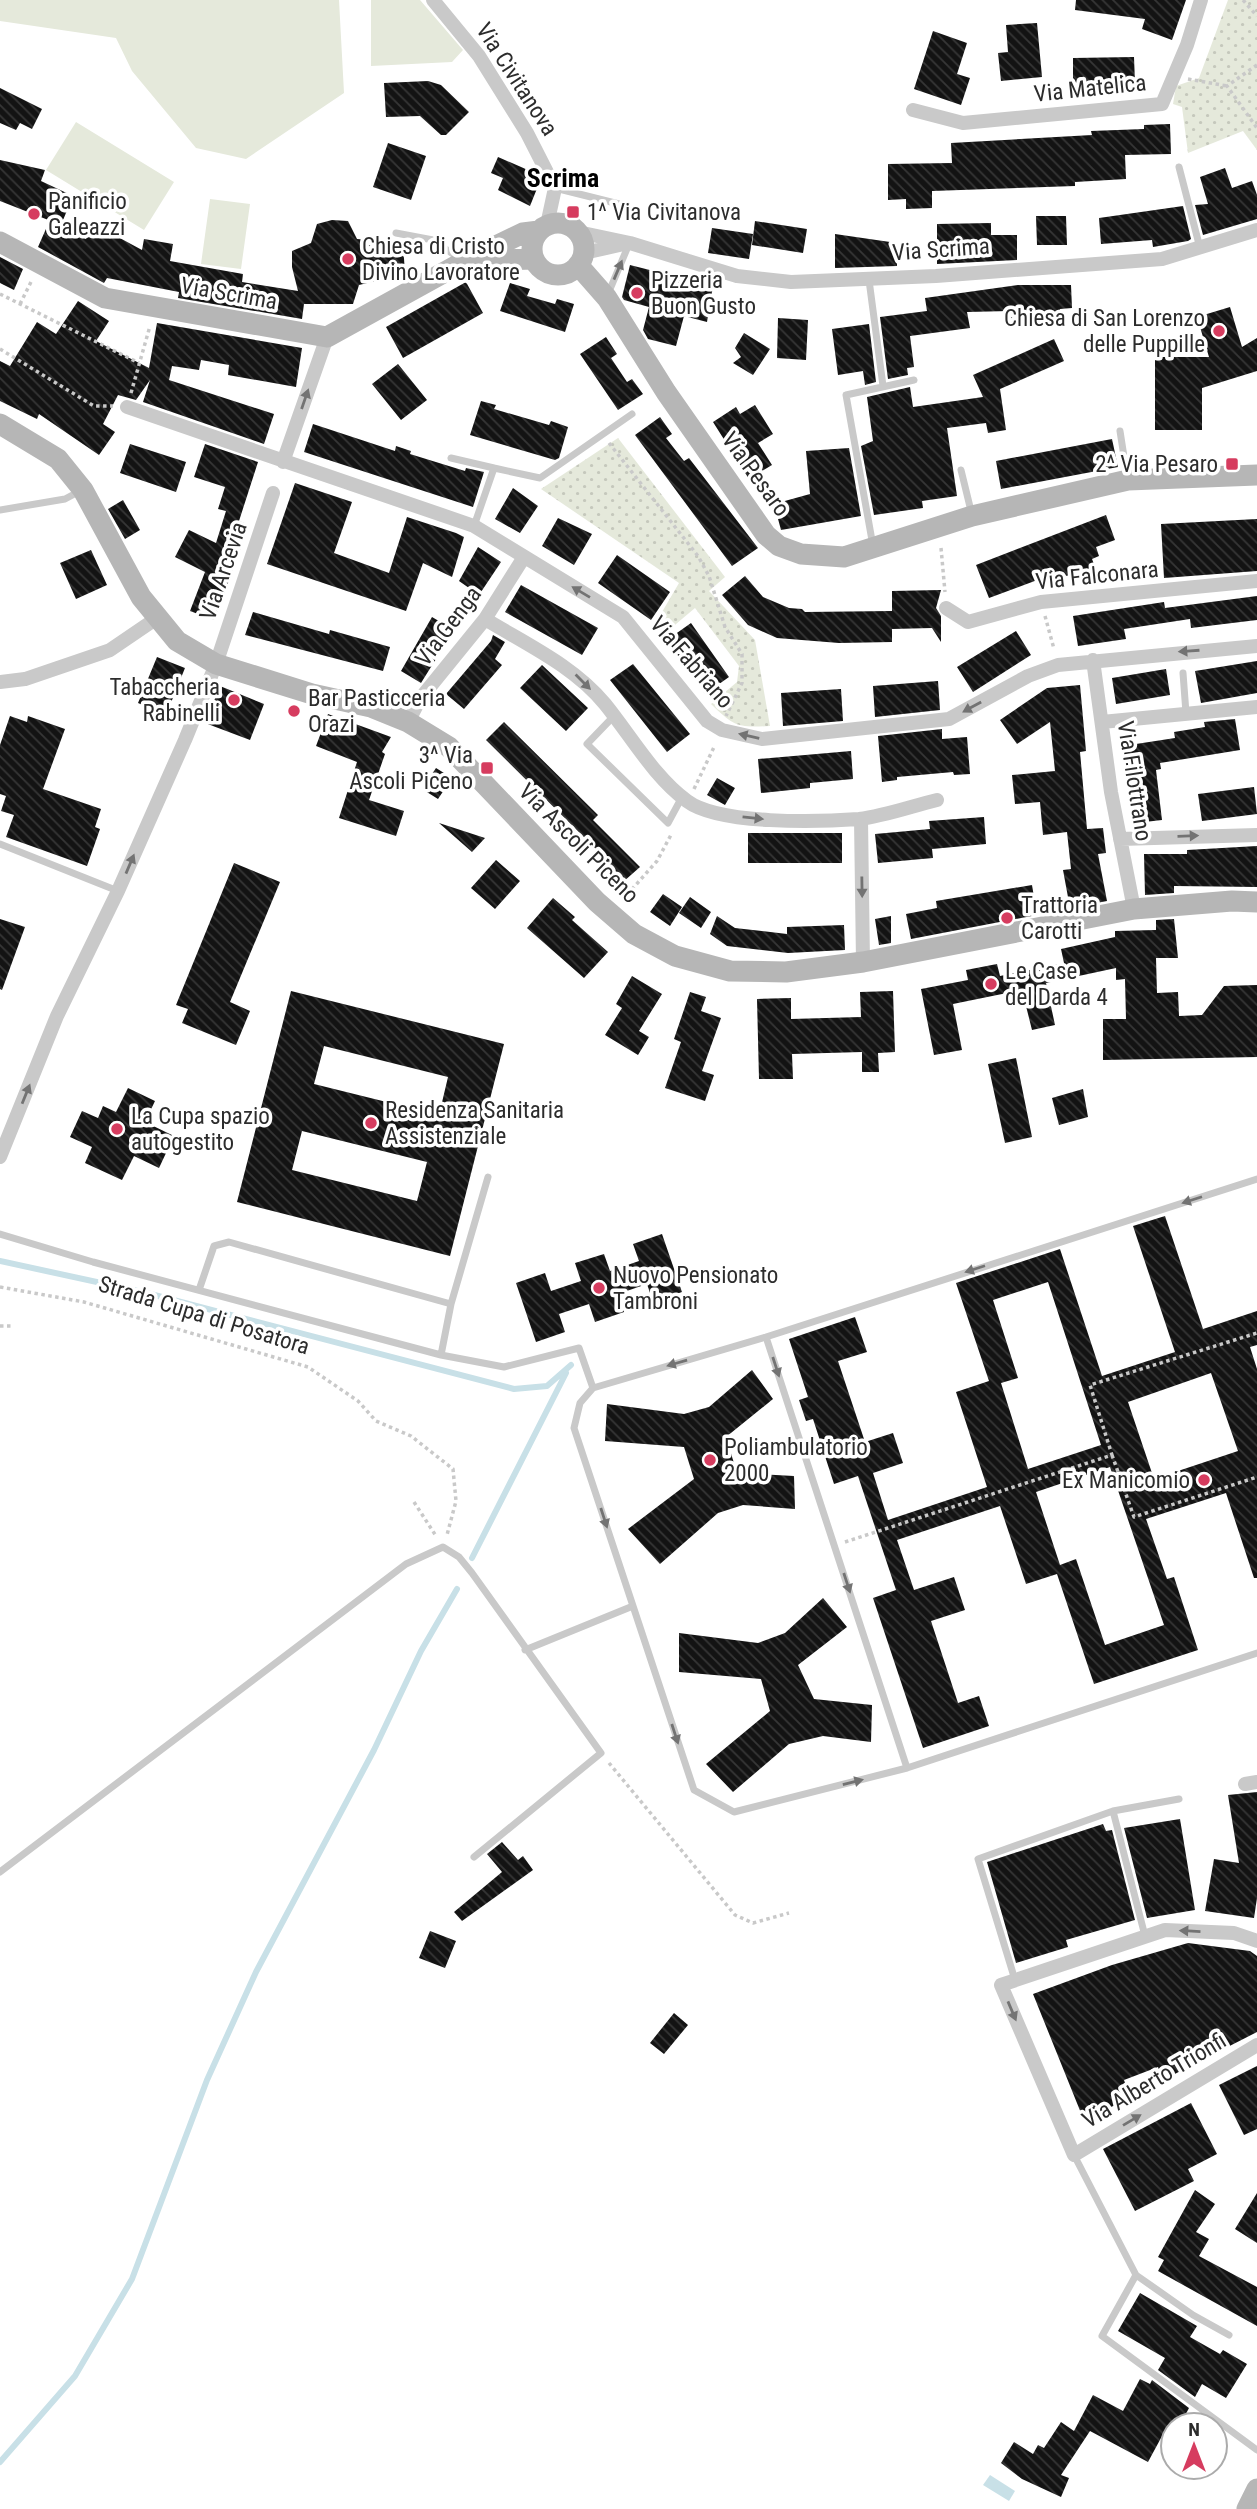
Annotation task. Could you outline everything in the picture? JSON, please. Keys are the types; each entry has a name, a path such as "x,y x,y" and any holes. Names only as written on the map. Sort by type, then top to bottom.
{"street":[{"name":"Via Civitanova","path":"433,0 479,56 527,133 555,188"},
{"name":"Via Matelica","path":"913,110 963,123 1162,104 1187,45 1201,0"},
{"path":"555,188 543,228 532,244 534,259 548,273 630,243"},
{"path":"283,462 327,337 455,266 523,233 569,225 578,232 577,264 607,298"},
{"name":"Via Scrima","path":"578,232 630,243 681,261 737,275 791,282 869,280 1162,259 1257,230"},
{"name":"Via Scrima","path":"0,242 105,298 327,337"},
{"path":"455,266 534,259"},
{"name":"Via Pesaro","path":"607,298 666,392 766,535 779,546 821,557 844,557 972,516 1128,480 1257,475"},
{"name":"Via Fabriano","path":"127,407 474,526 623,617 707,721 762,739 950,719 1028,676 1058,665 1257,646"},
{"name":"Via Ascoli Piceno","path":"0,424 58,459 83,490 141,597 177,641 216,664 312,694 372,707 408,722 449,747 597,902 645,940 675,956 730,971 786,972 863,962 1134,909 1221,901 1257,902"},
{"name":"Via Arcevia","path":"216,664 273,493"},
{"name":"Via Genga","path":"408,722 421,699 485,619 524,557"},
{"name":"Via Falconara","path":"946,608 968,622 1041,602 1257,581"},
{"path":"0,682 25,679 110,650 157,618"},
{"path":"485,619 576,674 688,797 714,813 758,819 861,819 937,800"},
{"name":"Via Filottrano","path":"1093,660 1120,839 1134,909"},
{"path":"0,1157 57,1016 118,891 216,664"},
{"path":"1102,722 1257,707"},
{"path":"861,819 863,962"},
{"path":"1120,839 1257,835"},
{"path":"1074,2155 1001,1985 1166,1930 1234,1933 1257,1941"},
{"name":"Via Alberto Trionfi","path":"1074,2155 1257,2045"},
{"path":"1247,2509 1257,2488"}],"lane":[{"path":"1179,167 1200,248"},
{"path":"555,188 627,206"},
{"path":"396,233 433,240 455,266"},
{"path":"607,298 630,243"},
{"path":"869,280 883,386"},
{"path":"874,548 846,395 914,380"},
{"path":"451,458 540,478 632,414"},
{"path":"1120,431 1128,480"},
{"path":"474,526 494,468"},
{"path":"961,470 972,516"},
{"path":"0,510 65,499 83,490"},
{"path":"1183,673 1186,713"},
{"path":"613,717 587,744 668,823 688,797"},
{"path":"0,844 118,891"},
{"path":"442,1355 452,1304 488,1177"},
{"path":"1257,1179 766,1336 593,1388 580,1403 575,1429 694,1790 734,1812 907,1768 1257,1653"},
{"path":"0,1234 442,1355 504,1367 579,1348 593,1388"},
{"path":"199,1290 214,1246 229,1242 452,1304"},
{"path":"766,1336 907,1768"},
{"path":"0,1872 406,1564 443,1547 459,1557 472,1573 524,1650 601,1753 474,1857"},
{"path":"524,1650 633,1606"},
{"path":"1015,1980 978,1859 1113,1811 1179,1799"},
{"path":"1113,1811 1145,1936"},
{"path":"1074,2155 1136,2275 1193,2315 1229,2334"},
{"path":"1136,2275 1102,2336 1257,2451"}],"path":[{"path":"1243,0 1257,16"},
{"path":"1227,86 1257,65"},
{"path":"1173,76 1227,86 1257,128"},
{"path":"20,303 41,263"},
{"path":"0,294 139,363"},
{"path":"0,349 94,406 127,407 155,307"},
{"path":"602,435 698,556 709,576 725,627 742,654 742,683 657,861 626,896 617,895"},
{"path":"939,527 946,608"},
{"path":"1041,602 1058,665"},
{"name":"Strada Cupa di Posatora","path":"0,1287 84,1302 308,1367 358,1401 376,1421 411,1436 453,1469 456,1501 443,1547"},
{"path":"0,1326 15,1326"},
{"path":"1257,1333 1090,1385 1133,1517 1257,1477"},
{"path":"834,1546 1112,1455"},
{"path":"414,1502 443,1547"},
{"path":"601,1753 735,1915 753,1923 789,1913"}],"shaded area":[{"path":"0,0 339,0 344,93 246,159 196,148 132,71 116,38 0,21"},
{"path":"371,0 420,0 463,50 452,62 371,66"},
{"path":"1228,0 1257,0 1257,150 1243,131 1188,153 1182,107 1173,104 1176,86 1199,78"},
{"path":"76,122 174,182 144,230 46,170"},
{"path":"210,199 250,204 241,269 201,264"},
{"path":"618,438 725,577 709,591 755,640 770,726 737,724 711,704 737,682 739,666 695,608 663,635 655,624 679,583 541,489"}],"water":[{"path":"990,2475 1015,2491 1009,2501 983,2485"}],"building":[{"path":"1076,0 1186,0 1172,40 1142,29 1145,19 1075,10"},
{"path":"1037,23 1042,77 1001,81 998,53 1008,52 1006,25"},
{"path":"933,31 967,43 957,74 970,78 961,105 914,89"},
{"path":"1134,57 1135,83 1073,84 1073,58"},
{"path":"428,81 441,85 469,112 446,135 441,135 420,116 386,117 384,83"},
{"path":"0,88 42,109 32,129 20,123 16,130 0,123"},
{"path":"1170,124 1171,154 1125,155 1126,179 1075,182 1075,186 932,191 932,208 906,209 906,199 888,200 888,164 952,163 951,143 1092,135 1091,131 1144,129 1144,125"},
{"path":"388,143 426,156 411,200 373,187"},
{"path":"498,157 537,174 540,181 530,206 498,190 503,178 491,173"},
{"path":"0,160 45,170 41,181 73,196 61,225 0,201"},
{"path":"1225,168 1232,188 1252,181 1257,195 1257,219 1203,235 1195,205 1208,204 1200,177"},
{"path":"1183,206 1191,239 1188,241 1153,247 1152,240 1101,244 1099,218"},
{"path":"1036,216 1066,216 1067,245 1037,245"},
{"path":"332,220 348,221 357,239 403,243 405,274 359,285 353,304 304,304 302,319 178,298 179,292 107,278 104,283 38,247 49,222 86,239 94,224 142,250 144,239 173,244 170,261 243,274 242,282 298,291 292,267 292,251 311,243 317,224"},
{"path":"755,221 807,229 803,253 752,245"},
{"path":"991,223 991,235 1017,235 1017,260 937,264 937,224"},
{"path":"712,228 753,234 749,259 708,253"},
{"path":"835,234 897,243 897,266 835,268"},
{"path":"0,257 23,269 14,290 0,283"},
{"path":"630,265 713,286 707,322 684,316 676,346 648,339 643,330 649,307 624,300 622,297"},
{"path":"466,282 483,313 403,358 386,327"},
{"path":"510,283 530,289 527,296 555,304 557,299 574,304 565,332 500,311"},
{"path":"1018,285 1071,285 1072,308 1060,309 1061,318 1010,319 1010,311 967,312 970,328 910,336 914,367 907,368 908,375 888,379 880,317 927,311 925,298"},
{"path":"78,301 109,321 96,341 149,368 157,323 302,348 296,387 228,375 229,365 201,360 199,370 172,366 169,380 274,414 264,444 143,402 150,380 136,400 118,395 103,424 115,432 99,455 39,414 37,419 0,401 0,361 10,366 37,322 56,334"},
{"path":"1230,307 1242,347 1257,338 1257,371 1202,388 1202,430 1155,430 1155,357 1209,357 1197,317"},
{"path":"778,318 808,320 806,360 777,358"},
{"path":"869,324 876,382 865,385 863,371 838,375 832,329"},
{"path":"744,333 770,349 753,375 733,363 741,357 735,348"},
{"path":"606,337 617,354 611,358 627,382 632,379 643,394 618,410 580,354"},
{"path":"1054,339 1064,361 1000,389 1006,430 988,433 986,423 947,428 957,496 922,501 923,508 874,515 861,446 873,441 867,397 910,387 913,407 983,397 973,375"},
{"path":"398,364 427,400 401,420 372,384"},
{"path":"481,401 496,405 494,409 549,425 551,421 568,427 559,458 555,460 470,435"},
{"path":"755,405 773,434 758,443 772,465 749,479 713,422 736,407 740,414"},
{"path":"660,417 672,434 666,438 684,461 689,458 758,548 732,566 635,435"},
{"path":"313,424 395,451 396,446 411,451 410,454 465,471 466,468 484,472 473,507 304,452"},
{"path":"1112,439 1118,467 1001,489 996,461"},
{"path":"130,444 186,462 176,492 120,473"},
{"path":"205,444 258,462 239,521 247,524 239,554 214,620 190,611 205,572 175,557 189,530 216,543 226,511 218,509 225,487 194,477"},
{"path":"849,448 861,516 781,530 774,504 810,494 806,451"},
{"path":"295,483 352,502 334,553 389,573 407,517 464,537 452,577 423,563 406,611 267,564"},
{"path":"513,488 538,506 520,533 495,519"},
{"path":"123,500 140,530 125,539 108,509"},
{"path":"1106,515 1115,540 1096,547 1099,556 1092,559 1097,572 1040,579 989,598 976,565"},
{"path":"558,518 592,534 574,565 542,546"},
{"path":"1257,519 1257,571 1164,578 1161,524"},
{"path":"478,547 501,562 479,595 459,581"},
{"path":"91,550 107,585 76,599 60,563"},
{"path":"617,555 670,592 651,620 598,583"},
{"path":"745,576 763,597 805,612 892,611 892,591 941,590 936,608 941,616 941,642 932,628 892,629 892,642 839,643 777,638 748,625 722,595"},
{"path":"521,585 598,628 582,655 505,612"},
{"path":"1257,596 1257,620 1191,628 1190,619 1124,629 1126,639 1078,646 1073,616 1164,602 1165,608"},
{"path":"253,612 329,634 330,630 390,647 383,671 245,635"},
{"path":"432,617 454,630 421,683 401,671"},
{"path":"691,623 729,677 705,694 667,640"},
{"path":"1016,631 1031,655 973,692 957,667"},
{"path":"493,635 505,642 495,659 502,665 464,709 446,694 491,641"},
{"path":"157,657 185,668 166,715 138,703"},
{"path":"1257,661 1257,693 1201,703 1195,671"},
{"path":"633,664 690,734 667,752 610,680"},
{"path":"542,665 588,708 566,731 520,688"},
{"path":"1166,669 1170,695 1116,704 1112,678"},
{"path":"938,681 940,710 875,717 873,686"},
{"path":"1080,685 1086,751 1080,752 1087,829 1103,828 1106,853 1098,854 1107,901 1070,908 1063,870 1071,869 1067,832 1043,835 1040,802 1015,804 1012,775 1055,771 1050,722 1017,744 1000,720 1047,688"},
{"path":"220,686 264,704 250,740 205,723"},
{"path":"841,689 843,721 783,726 781,693"},
{"path":"328,714 391,737 382,752 385,754 369,800 404,811 396,836 339,818 357,762 316,746"},
{"path":"10,716 27,722 28,716 65,729 43,789 101,809 95,827 100,829 87,866 6,837 14,815 1,811 6,796 0,794 0,745"},
{"path":"1235,719 1240,750 1160,763 1161,769 1156,770 1162,820 1136,823 1123,746 1175,738 1174,732 1205,727 1204,722"},
{"path":"504,722 598,815 593,820 640,867 623,882 594,852 596,849 486,740"},
{"path":"942,729 942,739 967,737 970,774 954,775 953,772 897,777 897,780 882,782 878,736"},
{"path":"851,751 853,779 810,783 810,788 761,793 758,759"},
{"path":"436,768 452,778 438,799 422,789"},
{"path":"717,778 735,788 725,805 707,795"},
{"path":"1254,787 1257,814 1202,821 1198,794"},
{"path":"984,817 986,844 932,849 933,858 878,863 875,834 930,829 929,821"},
{"path":"439,823 485,838 472,852"},
{"path":"748,833 842,833 842,863 748,863"},
{"path":"1257,846 1257,887 1174,886 1174,893 1145,895 1144,854 1187,854 1187,850"},
{"path":"496,860 520,881 495,909 471,888"},
{"path":"234,863 280,882 230,1002 250,1011 236,1045 182,1023 188,1009 176,1005"},
{"path":"1032,885 1037,915 911,939 906,914 937,908 936,901"},
{"path":"663,894 682,907 670,926 650,912"},
{"path":"690,897 711,912 701,928 679,913"},
{"path":"553,898 575,917 572,920 608,952 584,978 527,928"},
{"path":"717,916 735,928 787,934 787,927 844,925 845,950 788,953 727,946 710,934"},
{"path":"891,916 891,943 879,945 875,919"},
{"path":"0,919 25,927 2,990 0,989"},
{"path":"1174,919 1178,958 1156,958 1157,993 1178,992 1179,1016 1202,1015 1224,986 1257,985 1257,1057 1103,1060 1103,1019 1126,1019 1125,979 1116,980 1116,968 1046,983 1055,1025 1032,1030 1022,990 953,1004 962,1050 934,1055 921,989 968,980 966,970 997,964 1000,976 1064,963 1061,949 1115,937 1115,931 1156,930 1156,920"},
{"path":"632,976 662,994 639,1031 649,1037 638,1055 605,1035 622,1008 616,1004"},
{"name":"Residenza Sanitaria Assistenziale","path":"291,991 504,1044 450,1256 237,1202","holes":["324,1046 448,1077 439,1115 314,1084","302,1131 427,1162 417,1201 292,1170"]},
{"path":"893,991 895,1052 878,1053 879,1072 862,1072 862,1052 792,1054 793,1079 759,1079 757,999 791,998 791,1019 861,1017 860,992"},
{"path":"690,992 706,997 701,1011 721,1018 702,1071 714,1075 705,1101 665,1088 681,1042 674,1039"},
{"path":"1016,1058 1032,1137 1005,1143 988,1064"},
{"name":"La Cupa spazio autogestito","path":"128,1088 155,1101 145,1122 174,1136 159,1168 134,1156 122,1180 85,1163 92,1147 70,1137 82,1111 98,1118 103,1106 116,1112"},
{"path":"1083,1089 1088,1117 1059,1125 1052,1098"},
{"name":"Ex Manicomio","path":"1165,1216 1203,1329 1257,1311 1257,1345 1250,1347 1257,1369 1257,1578 1254,1578 1226,1493 1146,1519 1167,1579 1174,1577 1198,1650 1094,1684 1057,1574 1026,1584 1000,1506 897,1540 914,1590 954,1577 965,1610 931,1621 958,1703 979,1696 989,1726 923,1748 873,1598 896,1590 858,1476 834,1484 813,1419 806,1421 799,1400 808,1397 789,1339 855,1317 867,1352 838,1361 865,1442 893,1433 903,1463 873,1473 888,1520 987,1487 956,1392 989,1381 956,1283 1060,1249 1102,1376 1175,1352 1133,1226","holes":["1048,1282 1101,1445 1028,1469 1001,1383 1018,1378 993,1300","1211,1373 1238,1451 1154,1479 1128,1402","1110,1467 1164,1625 1105,1645 1076,1559 1060,1565 1036,1492"]},
{"name":"Nuovo Pensionato Tambroni","path":"662,1234 682,1292 653,1302 647,1284 618,1294 624,1312 595,1322 589,1304 559,1314 565,1332 536,1342 516,1283 545,1273 551,1291 581,1281 575,1263 604,1254 610,1271 639,1261 633,1244"},
{"name":"Poliambulatorio 2000","path":"752,1370 773,1399 726,1437 737,1473 794,1476 795,1509 743,1505 718,1513 660,1564 628,1529 694,1479 684,1447 605,1441 607,1404 684,1414 709,1407"},
{"path":"823,1598 847,1627 798,1665 814,1699 872,1705 871,1742 823,1736 789,1744 733,1792 706,1764 770,1711 761,1679 679,1672 679,1633 758,1643 785,1633"},
{"path":"1257,1792 1257,1898 1254,1918 1205,1911 1214,1859 1239,1863 1228,1795"},
{"path":"1180,1819 1195,1910 1147,1918 1124,1828"},
{"path":"1103,1824 1106,1831 1112,1830 1135,1920 1066,1940 1068,1947 1016,1963 987,1862"},
{"path":"502,1842 518,1860 523,1856 533,1870 462,1921 454,1912 502,1872 487,1854"},
{"path":"430,1931 456,1941 445,1968 419,1958"},
{"path":"1188,1943 1250,1951 1257,1956 1257,2032 1163,2080 1158,2067 1124,2080 1131,2099 1083,2118 1033,1994 1112,1965"},
{"path":"674,2013 688,2025 664,2054 650,2043"},
{"path":"1257,2066 1257,2129 1244,2135 1219,2085"},
{"path":"1191,2103 1217,2154 1188,2169 1194,2181 1135,2211 1103,2149"},
{"path":"1195,2190 1215,2204 1196,2232 1209,2239 1199,2256 1257,2287 1257,2326 1158,2271 1164,2260 1158,2257"},
{"path":"1257,2193 1257,2243 1235,2229"},
{"path":"1140,2293 1197,2326 1190,2337 1220,2354 1223,2350 1247,2364 1226,2398 1202,2384 1195,2397 1158,2370 1165,2358 1118,2331"},
{"path":"1140,2379 1150,2384 1152,2380 1189,2408 1187,2411 1159,2411 1159,2442 1148,2462 1090,2431 1061,2475 1069,2478 1061,2497 1022,2479 1001,2463 1014,2442 1033,2454 1038,2445 1044,2448 1061,2422 1074,2431 1093,2395 1123,2411"}],"waterway":[{"path":"0,1261 143,1292 514,1389 547,1386 571,1365"},
{"path":"472,1558 566,1373"},
{"path":"0,2462 75,2376 132,2279 207,2080 256,1972 374,1750 421,1651 457,1589"}],"place":[{"name":"1^ Via Civitanova","path":"573,212"},
{"name":"Panificio Galeazzi","path":"34,214"},
{"name":"Chiesa di Cristo Divino Lavoratore","path":"348,259"},
{"name":"Pizzeria Buon Gusto","path":"637,293"},
{"name":"Chiesa di San Lorenzo delle Puppille","path":"1219,331"},
{"name":"2^ Via Pesaro","path":"1232,464"},
{"name":"Tabaccheria Rabinelli","path":"234,700"},
{"name":"Bar Pasticceria Orazi","path":"294,711"},
{"name":"3^ Via Ascoli Piceno","path":"487,768"},
{"name":"Trattoria Carotti","path":"1007,918"},
{"name":"Le Case del Darda 4","path":"991,984"},
{"name":"Residenza Sanitaria Assistenziale","path":"371,1123"},
{"name":"La Cupa spazio autogestito","path":"117,1129"},
{"name":"Nuovo Pensionato Tambroni","path":"599,1288"},
{"name":"Poliambulatorio 2000","path":"710,1460"},
{"name":"Ex Manicomio","path":"1204,1480"}],"district":[{"name":"Scrima","path":"563,178"}]}
